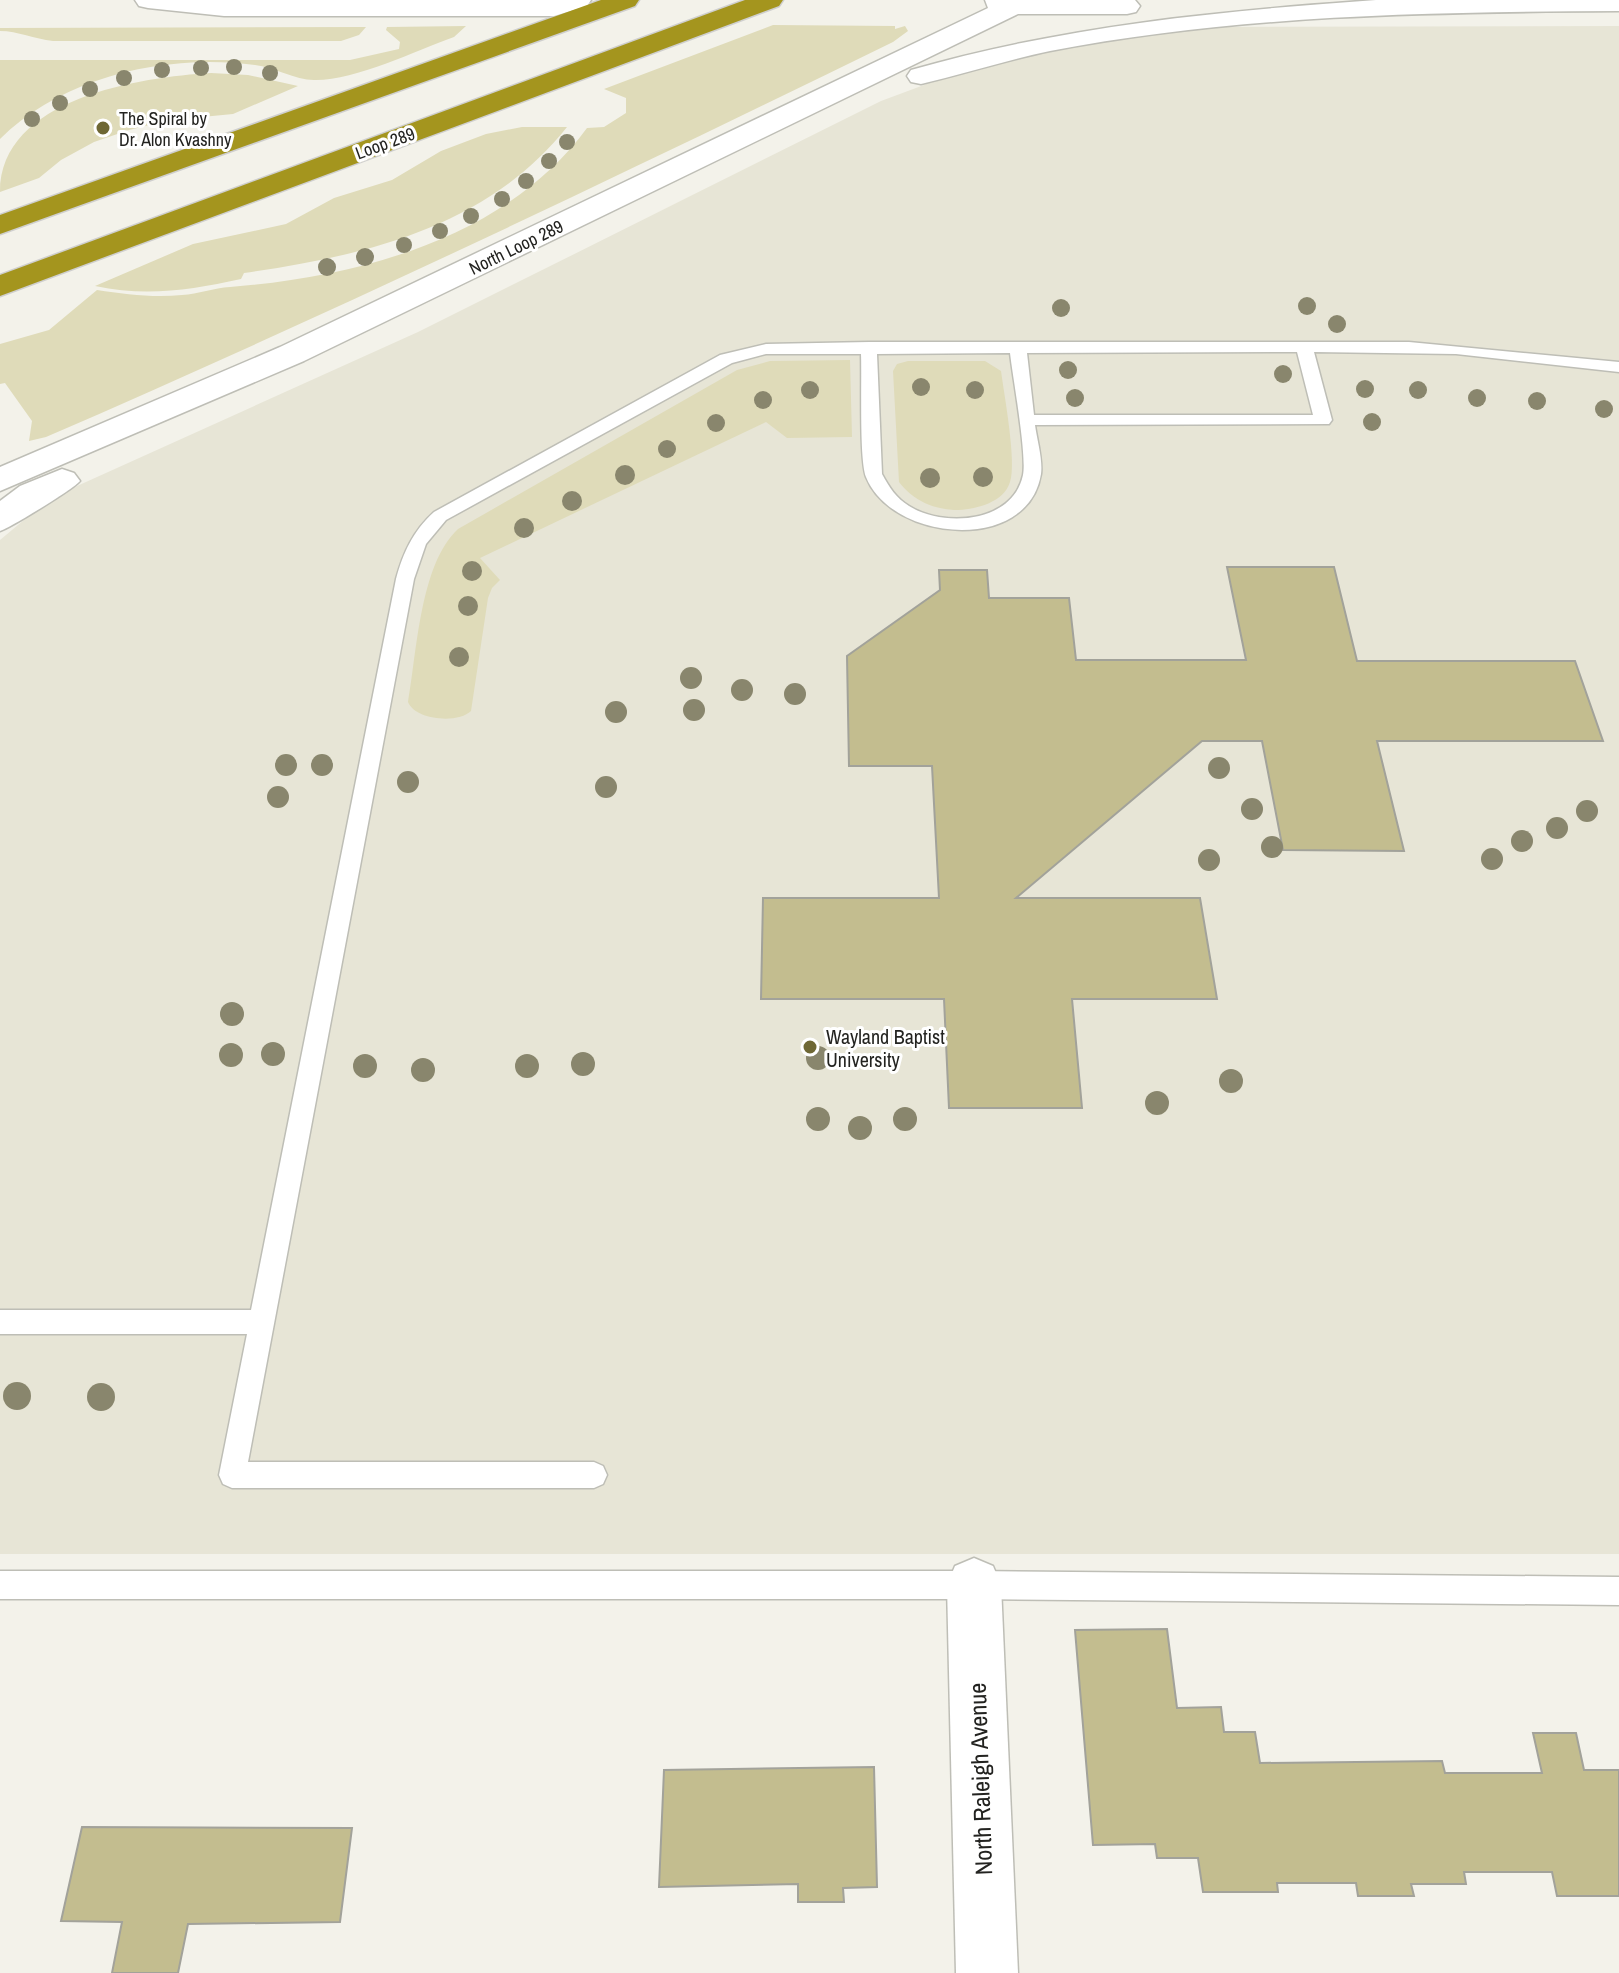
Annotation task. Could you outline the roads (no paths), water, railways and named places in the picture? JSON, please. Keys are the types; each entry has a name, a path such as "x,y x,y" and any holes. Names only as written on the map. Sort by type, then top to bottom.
{"highway":[{"path":"0,225 626,0"},
{"name":"Loop 289","path":"0,286 770,0"}],"main road":[{"path":"148,0 224,8 556,3"},
{"path":"1010,2 1619,3"},
{"name":"North Loop 289","path":"0,480 292,354 778,122 1010,2"},
{"path":"778,122 976,59 1091,33 1162,24 1443,4"},
{"path":"0,519 33,494 217,411 292,354"},
{"name":"North Raleigh Avenue","path":"974,1585 987,1973"}],"lane":[{"path":"594,1475 232,1475 405,579 419,537 440,516 726,359 782,347 1456,349 1619,367"},
{"path":"869,347 873,474 877,487 899,508 947,524 982,522 1011,509 1028,492 1032,474 1018,347"},
{"path":"1026,420 1323,420 1304,347"},
{"path":"0,1322 262,1322"},
{"path":"0,1585 974,1585 1619,1591"}],"place":[{"name":"The Spiral by Dr. Alon Kvashny","path":"103,128"},
{"name":"Wayland Baptist University","path":"810,1047"}]}
